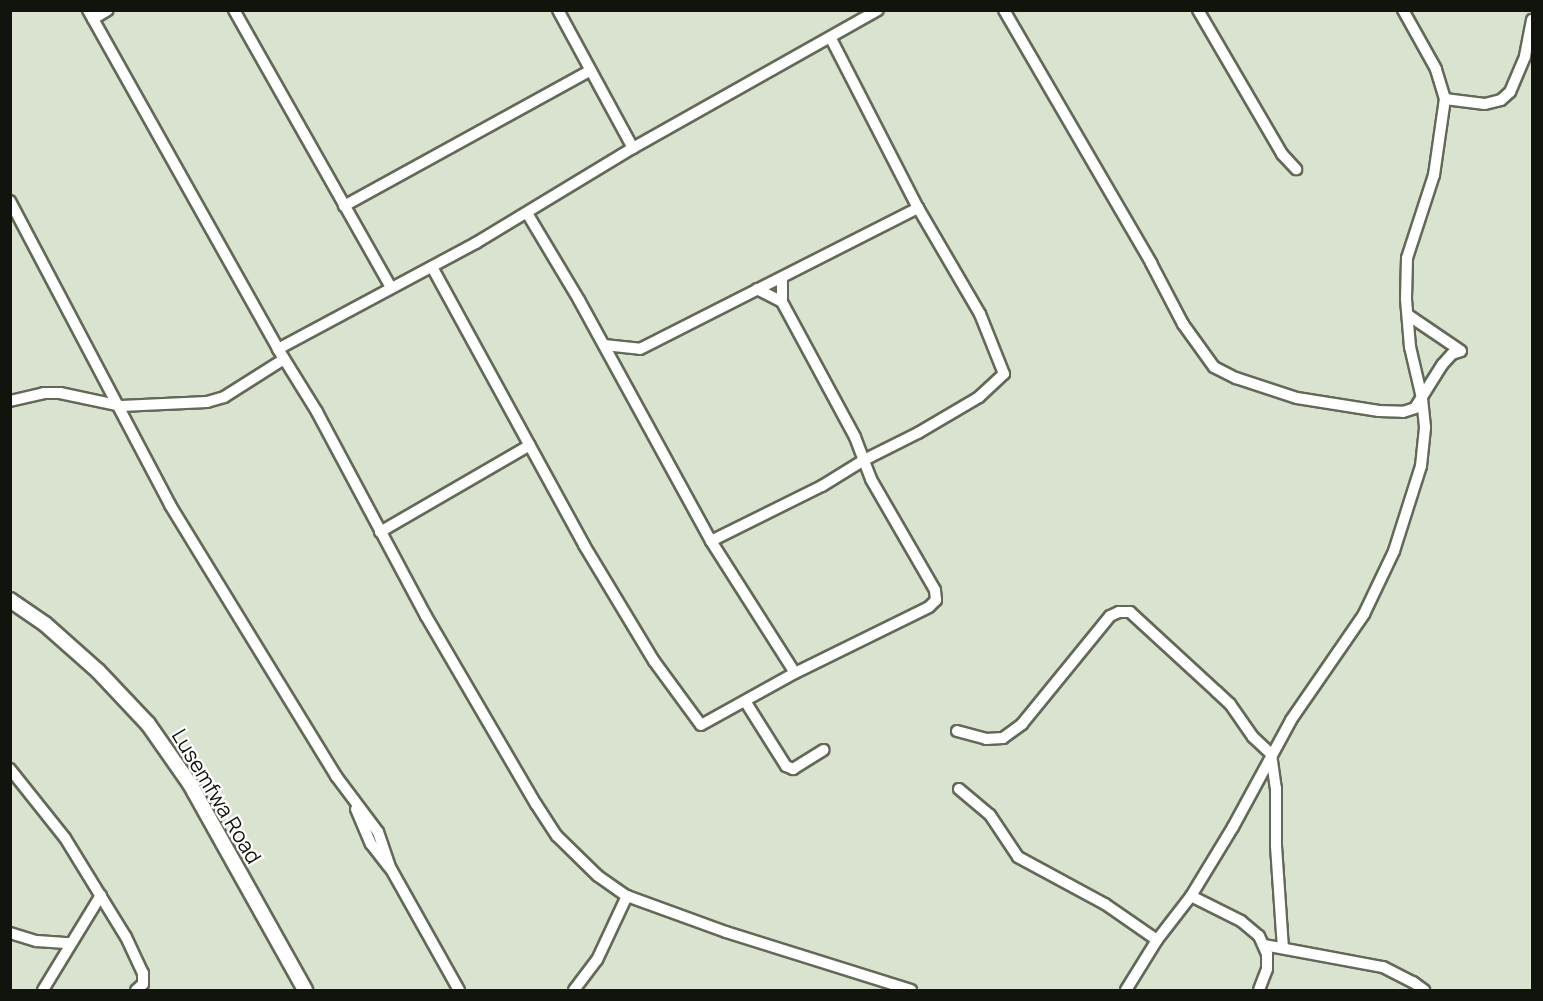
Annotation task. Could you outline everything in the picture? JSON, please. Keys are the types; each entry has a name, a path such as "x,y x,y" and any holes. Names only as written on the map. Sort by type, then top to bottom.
{"street":[{"path":"108,10 91,15 281,354 317,412 380,532 536,804 557,836 598,876 627,896 726,932 911,990"},
{"path":"234,10 391,288"},
{"path":"558,10 633,148"},
{"path":"10,401 44,393 60,393 120,406 207,402 224,397 281,354 391,288 527,213 633,148 831,39 878,10"},
{"path":"1004,10 1151,263 1183,324 1214,367 1236,378 1297,398 1379,411 1403,412 1415,408 1442,365 1452,354 1461,351 1408,315"},
{"path":"1198,10 1282,154 1296,169"},
{"path":"1126,990 1157,940 1191,896 1233,827 1291,720 1364,614 1394,552 1423,457 1425,427 1422,398 1410,347 1407,258 1434,175 1445,99 1436,69 1404,10"},
{"path":"1445,99 1485,104 1501,100 1510,92 1525,56 1532,20"},
{"path":"711,541 822,486 864,460 953,412 979,397 1004,374 980,314 918,208 831,39"},
{"path":"345,206 590,70"},
{"path":"10,201 171,505 354,803 378,832 391,869 459,990"},
{"path":"604,345 639,350 918,208"},
{"path":"527,213 604,345 711,541 795,674"},
{"path":"432,267 584,545 654,661 698,723 706,723 795,674 928,607 936,600 935,590 871,479 855,437 782,302 782,278"},
{"path":"757,289 782,302"},
{"path":"380,532 530,445"},
{"name":"Lusemfwa Road","path":"10,600 45,624 98,670 148,724 190,784 305,990"},
{"path":"957,731 986,739 1003,738 1022,724 1110,616 1119,612 1130,612 1230,704 1252,738 1271,754 1276,788 1276,846 1282,948"},
{"path":"746,701 786,766 793,769 824,750"},
{"path":"10,769 47,812 101,895 143,973 143,984 136,990"},
{"path":"959,789 990,815 1018,857 1105,904 1157,940"},
{"path":"43,990 69,943 101,895"},
{"path":"574,990 597,960 627,896"},
{"path":"1191,896 1241,921 1259,936 1267,954 1267,969 1259,990"},
{"path":"10,933 37,940 69,943"},
{"path":"1264,945 1383,967 1424,990"}]}
